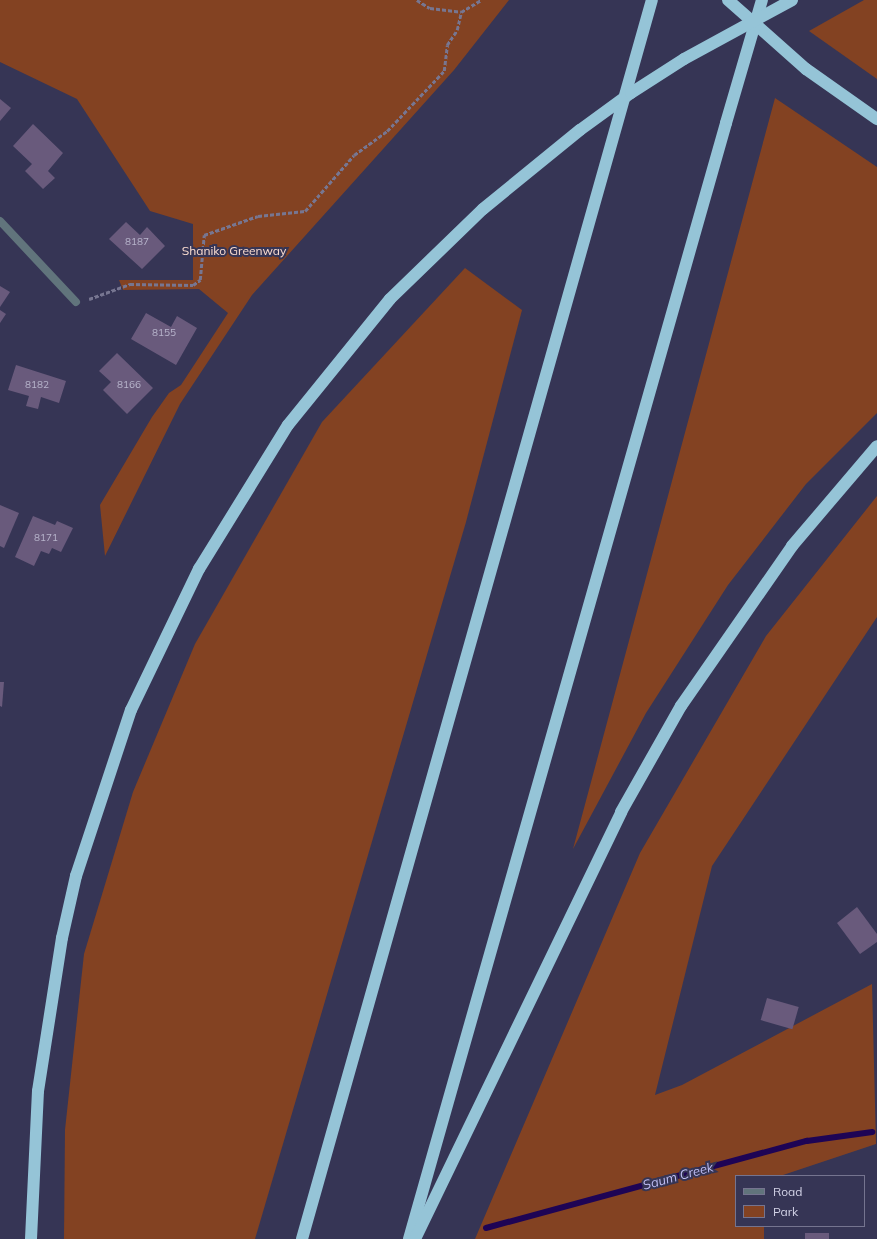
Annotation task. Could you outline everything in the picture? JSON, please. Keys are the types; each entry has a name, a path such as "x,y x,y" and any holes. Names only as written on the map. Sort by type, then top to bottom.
{"highway":[{"path":"302,1239 652,0"},
{"path":"728,0 806,69 877,119"},
{"path":"409,1239 762,0"},
{"path":"31,1239 38,1091 62,938 87,840 134,702 198,569 288,425 390,299 483,210 580,130 631,94 690,56 792,0"},
{"path":"415,1239 621,812 681,706 792,546 877,446"}],"street":[{"path":"0,221 76,302"}],"path":[{"path":"417,0 430,8 461,12 481,0"},
{"path":"76,302 119,290 130,284 193,284 200,280 204,235 258,216 305,211 354,155 387,131 444,71 447,45 457,30 461,12"}],"green space":[{"name":"Shaniko Greenway","path":"0,0 509,0 454,70 252,295 180,404 105,556 100,505 152,417 169,393 181,385 228,313 199,289 123,290 119,280 193,280 193,224 150,211 77,99 0,62"},
{"path":"864,0 877,0 877,79 809,31"},
{"path":"775,98 877,167 877,413 806,484 728,585 646,713 573,849"},
{"path":"465,268 522,310 466,522 255,1239 64,1239 65,1130 84,954 133,792 195,644 322,422"},
{"path":"877,496 877,617 712,866 655,1095 682,1085 872,984 876,1144 783,1175 735,1175 735,1227 764,1227 764,1239 475,1239 640,853 766,636"}],"building":[{"path":"0,99 11,108 0,121"},
{"path":"33,124 63,153 48,171 55,178 43,189 25,171 32,164 13,146"},
{"path":"126,222 140,235 147,227 165,246 142,269 109,239"},
{"path":"0,286 10,292 0,307"},
{"path":"0,310 6,314 0,323"},
{"path":"146,313 171,327 177,316 197,328 176,365 131,339"},
{"path":"117,353 153,388 127,414 103,390 111,382 99,371"},
{"path":"16,365 66,381 59,403 41,397 38,409 26,406 29,396 8,390"},
{"path":"0,505 19,513 4,548 0,546"},
{"path":"33,516 55,525 57,521 73,528 61,552 52,548 49,554 41,551 34,566 15,557"},
{"path":"0,682 4,682 2,707 0,706"},
{"path":"857,907 877,934 877,942 860,954 837,923"},
{"path":"767,998 799,1007 792,1029 761,1020"},
{"path":"805,1233 829,1233 829,1239 805,1239"}],"waterway":[{"name":"Saum Creek","path":"486,1228 807,1141 872,1132"}]}
